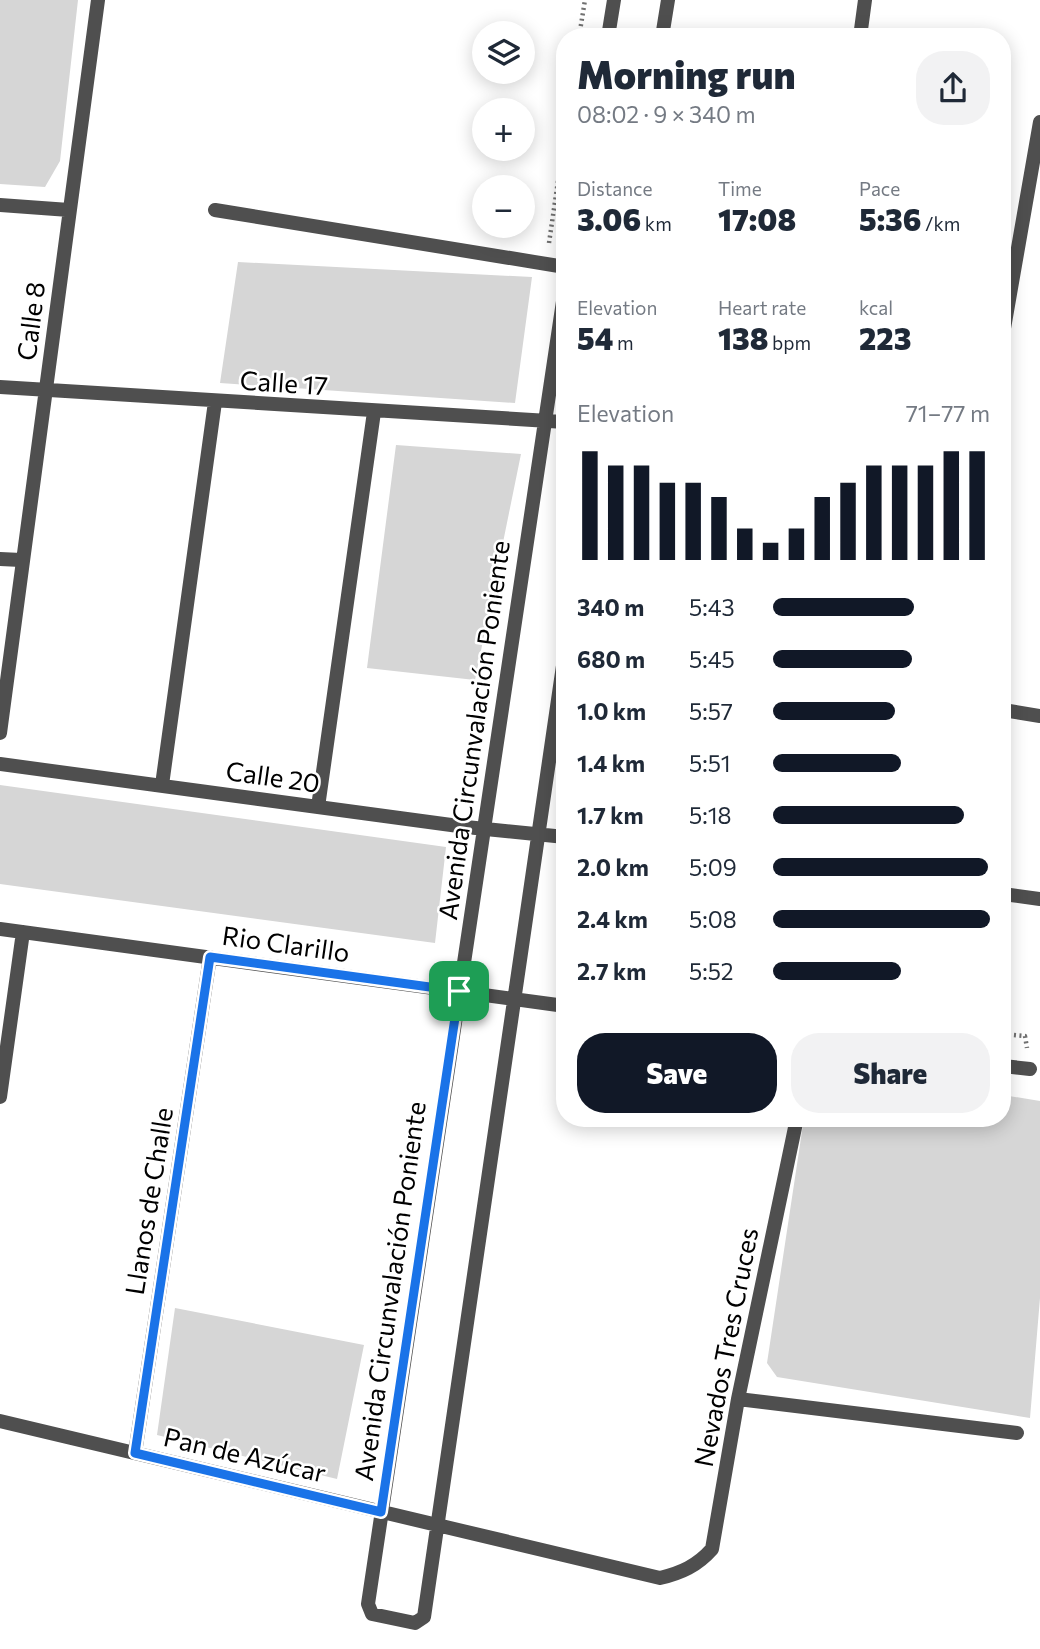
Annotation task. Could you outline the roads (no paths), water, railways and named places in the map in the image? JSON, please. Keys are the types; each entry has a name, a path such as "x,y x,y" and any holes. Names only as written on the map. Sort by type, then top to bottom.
{"street":[{"name":"Calle 8","path":"0,733 21,560 98,0"},
{"path":"609,28 614,0"},
{"path":"664,28 668,0"},
{"path":"861,28 865,0"},
{"path":"1011,288 1040,122"},
{"path":"0,205 69,210"},
{"path":"215,210 556,266"},
{"name":"Avenida Circunvalación Poniente","path":"556,345 368,1604 372,1614 415,1623 424,1617 556,717"},
{"name":"Calle 17","path":"0,387 556,422"},
{"path":"162,785 215,402"},
{"path":"318,807 374,412"},
{"path":"0,559 21,560"},
{"path":"1011,711 1040,716"},
{"name":"Calle 20","path":"0,764 484,829 556,835"},
{"path":"1011,895 1040,898"},
{"name":"Rio Clarillo","path":"0,929 556,1005"},
{"path":"0,1097 23,932"},
{"name":"Llanos de Challe","path":"135,1453 210,957"},
{"path":"1011,1067 1030,1069"},
{"name":"Nevados Tres Cruces","path":"683,1573 703,1560 712,1549 738,1399 795,1127"},
{"path":"738,1399 1017,1433"},
{"name":"Pan de Azúcar","path":"0,1421 660,1578 683,1573"}]}
